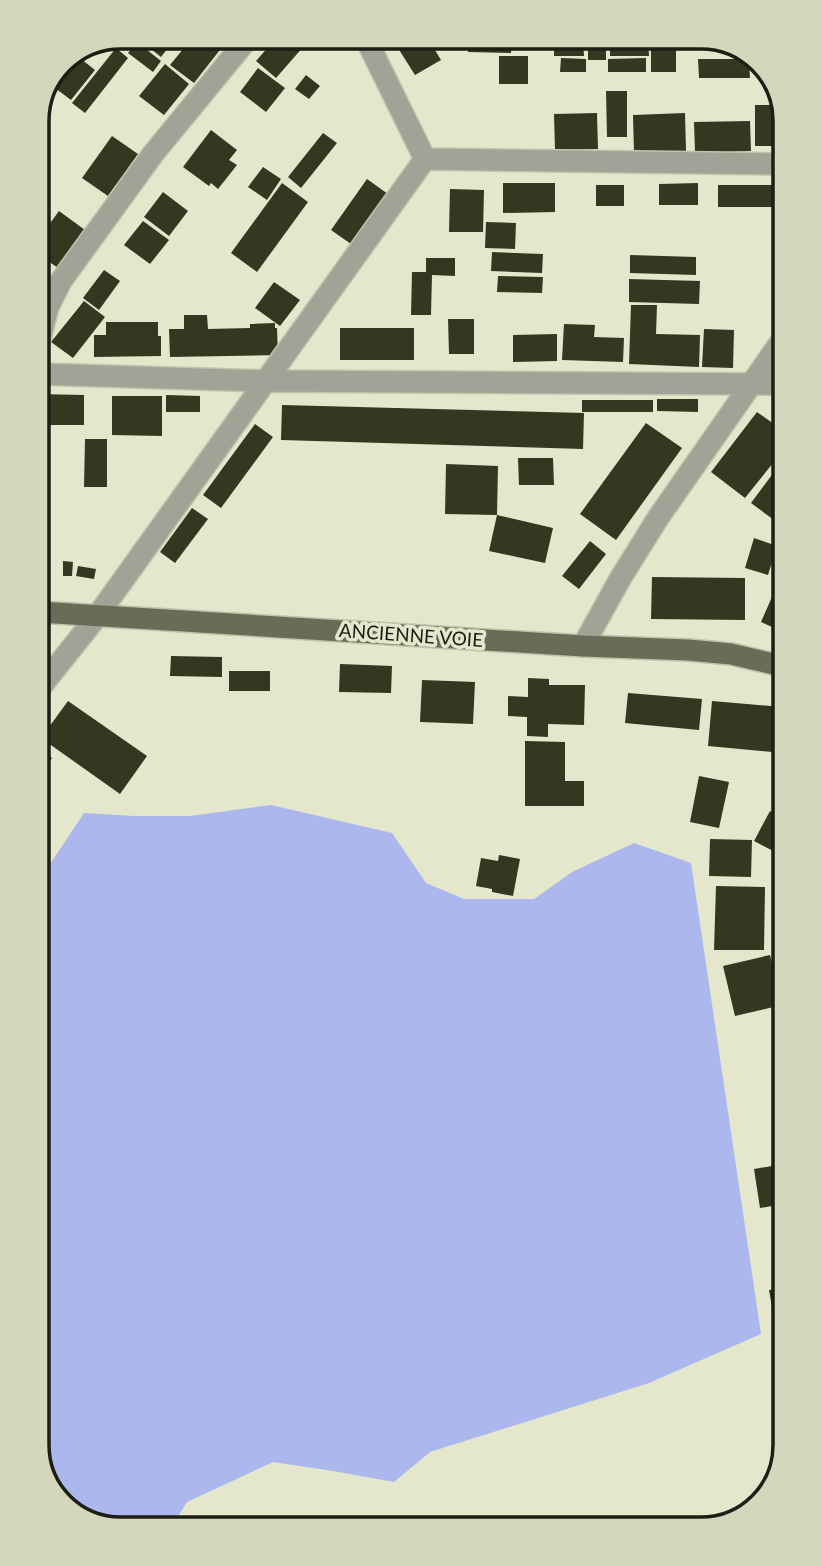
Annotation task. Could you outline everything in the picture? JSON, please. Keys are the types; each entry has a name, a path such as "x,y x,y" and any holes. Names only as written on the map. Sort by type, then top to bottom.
{"main road":[{"name":"ANCIENNE VOIE","path":"49,612 583,646 688,650 731,654 773,664"}],"street":[{"path":"49,305 61,281 153,154 239,49"},
{"path":"371,49 425,159"},
{"path":"425,159 773,164"},
{"path":"49,678 98,615 425,159"},
{"path":"583,646 658,518 773,354"},
{"path":"49,374 265,380 773,384"}],"shaded area":[{"path":"271,805 392,833 426,883 464,899 534,899 572,872 634,843 691,863 761,1334 649,1383 430,1452 394,1482 273,1462 187,1502 178,1517 107,1516 89,1510 74,1499 61,1485 50,1459 49,1445 49,866 84,813 190,816"}],"building":[{"path":"131,49 146,49 161,61 153,72 128,53"},
{"path":"151,49 167,49 161,57"},
{"path":"183,49 221,49 194,83 170,65"},
{"path":"266,49 301,49 276,78 256,61"},
{"path":"399,49 434,49 441,60 415,75"},
{"path":"468,49 511,49 511,53 468,52"},
{"path":"554,49 584,49 584,56 554,56"},
{"path":"588,49 606,49 606,60 588,60"},
{"path":"610,49 649,49 649,56 610,56"},
{"path":"651,49 676,49 676,72 651,72"},
{"path":"115,50 128,58 85,113 72,103"},
{"path":"499,56 528,56 528,84 499,84"},
{"path":"561,58 586,59 586,72 560,72"},
{"path":"646,58 646,72 608,72 608,59"},
{"path":"698,59 738,59 750,68 750,78 699,78"},
{"path":"83,60 95,70 71,100 56,89 64,77"},
{"path":"165,64 189,84 164,115 139,96"},
{"path":"258,68 285,88 266,112 240,92"},
{"path":"306,75 320,86 309,99 295,89"},
{"path":"606,91 627,91 627,137 607,137"},
{"path":"755,105 771,105 773,146 755,146"},
{"path":"597,113 598,149 555,150 554,114"},
{"path":"685,113 686,151 634,152 633,115"},
{"path":"750,121 751,151 695,153 694,122"},
{"path":"211,130 237,150 229,160 237,165 218,189 211,183 209,186 183,167"},
{"path":"323,133 337,143 301,188 288,177"},
{"path":"112,136 138,154 108,196 82,178"},
{"path":"263,167 281,179 267,200 248,187"},
{"path":"367,179 388,194 351,244 331,230"},
{"path":"282,183 308,202 257,272 231,253"},
{"path":"503,183 555,183 555,212 503,213"},
{"path":"698,183 698,205 659,205 659,184"},
{"path":"596,185 624,185 624,206 596,206"},
{"path":"718,185 773,185 772,207 718,207"},
{"path":"450,189 484,190 483,232 449,232"},
{"path":"163,192 188,211 169,236 144,217"},
{"path":"59,211 85,230 58,268 49,262 49,225"},
{"path":"143,221 169,240 150,264 124,245"},
{"path":"486,222 516,223 515,249 485,248"},
{"path":"492,252 543,254 542,273 491,271"},
{"path":"630,255 696,257 696,275 630,273"},
{"path":"426,258 455,258 455,276 432,275 431,315 411,315 412,272 426,272"},
{"path":"104,270 120,281 99,310 83,298"},
{"path":"498,276 543,277 542,293 497,292"},
{"path":"629,279 700,281 699,304 629,302"},
{"path":"274,282 300,300 280,326 255,308"},
{"path":"84,301 105,317 73,358 51,342"},
{"path":"631,305 657,305 656,334 700,335 699,367 629,364"},
{"path":"184,315 207,315 208,329 250,328 250,324 275,323 278,355 170,357 169,329 184,329"},
{"path":"448,319 474,319 474,354 449,354"},
{"path":"106,322 158,322 161,356 94,357 94,335 106,335"},
{"path":"564,324 595,325 594,337 624,338 623,362 562,360"},
{"path":"340,328 414,328 414,360 340,360"},
{"path":"704,329 734,330 733,368 702,367"},
{"path":"557,334 557,361 513,362 513,335"},
{"path":"49,394 84,395 84,425 49,425"},
{"path":"166,395 200,396 200,412 166,412"},
{"path":"112,396 162,396 162,436 112,435"},
{"path":"657,399 698,399 698,412 657,411"},
{"path":"582,400 653,400 653,412 582,412"},
{"path":"282,405 584,413 583,449 281,440"},
{"path":"757,412 773,423 773,463 745,498 711,472"},
{"path":"646,423 682,448 616,540 580,514"},
{"path":"255,424 273,437 221,508 203,495"},
{"path":"85,439 107,439 107,487 84,487"},
{"path":"518,458 553,458 554,485 519,485"},
{"path":"446,464 498,466 497,515 445,514"},
{"path":"773,473 773,519 751,503"},
{"path":"192,508 208,519 175,563 160,552"},
{"path":"497,515 553,528 545,563 489,551"},
{"path":"754,538 773,545 773,559 768,575 745,568"},
{"path":"590,541 606,554 579,589 562,576"},
{"path":"63,561 73,562 72,576 63,576"},
{"path":"78,566 96,569 94,579 76,576"},
{"path":"652,577 745,578 745,620 651,619"},
{"path":"773,594 773,627 761,622"},
{"path":"171,656 222,657 222,677 170,676"},
{"path":"340,664 392,666 391,693 339,692"},
{"path":"229,671 270,671 270,691 229,691"},
{"path":"528,678 549,679 549,685 585,685 584,725 548,724 548,737 527,736 527,717 508,716 508,696 528,697"},
{"path":"422,680 475,682 473,724 420,722"},
{"path":"628,693 702,699 699,730 625,723"},
{"path":"68,701 147,756 120,794 49,744 49,727"},
{"path":"712,701 773,706 773,752 708,746"},
{"path":"525,741 565,742 565,781 584,781 584,806 525,806"},
{"path":"699,776 729,782 719,828 690,822"},
{"path":"770,811 773,813 773,851 754,841"},
{"path":"710,839 752,840 751,877 709,876"},
{"path":"499,855 520,859 513,896 476,886 481,858 498,861"},
{"path":"716,886 765,887 764,950 714,950"},
{"path":"770,955 773,968 773,1007 735,1016 723,966"},
{"path":"773,1166 773,1206 760,1208 754,1169"},
{"path":"769,1290 773,1290 773,1313"}]}
